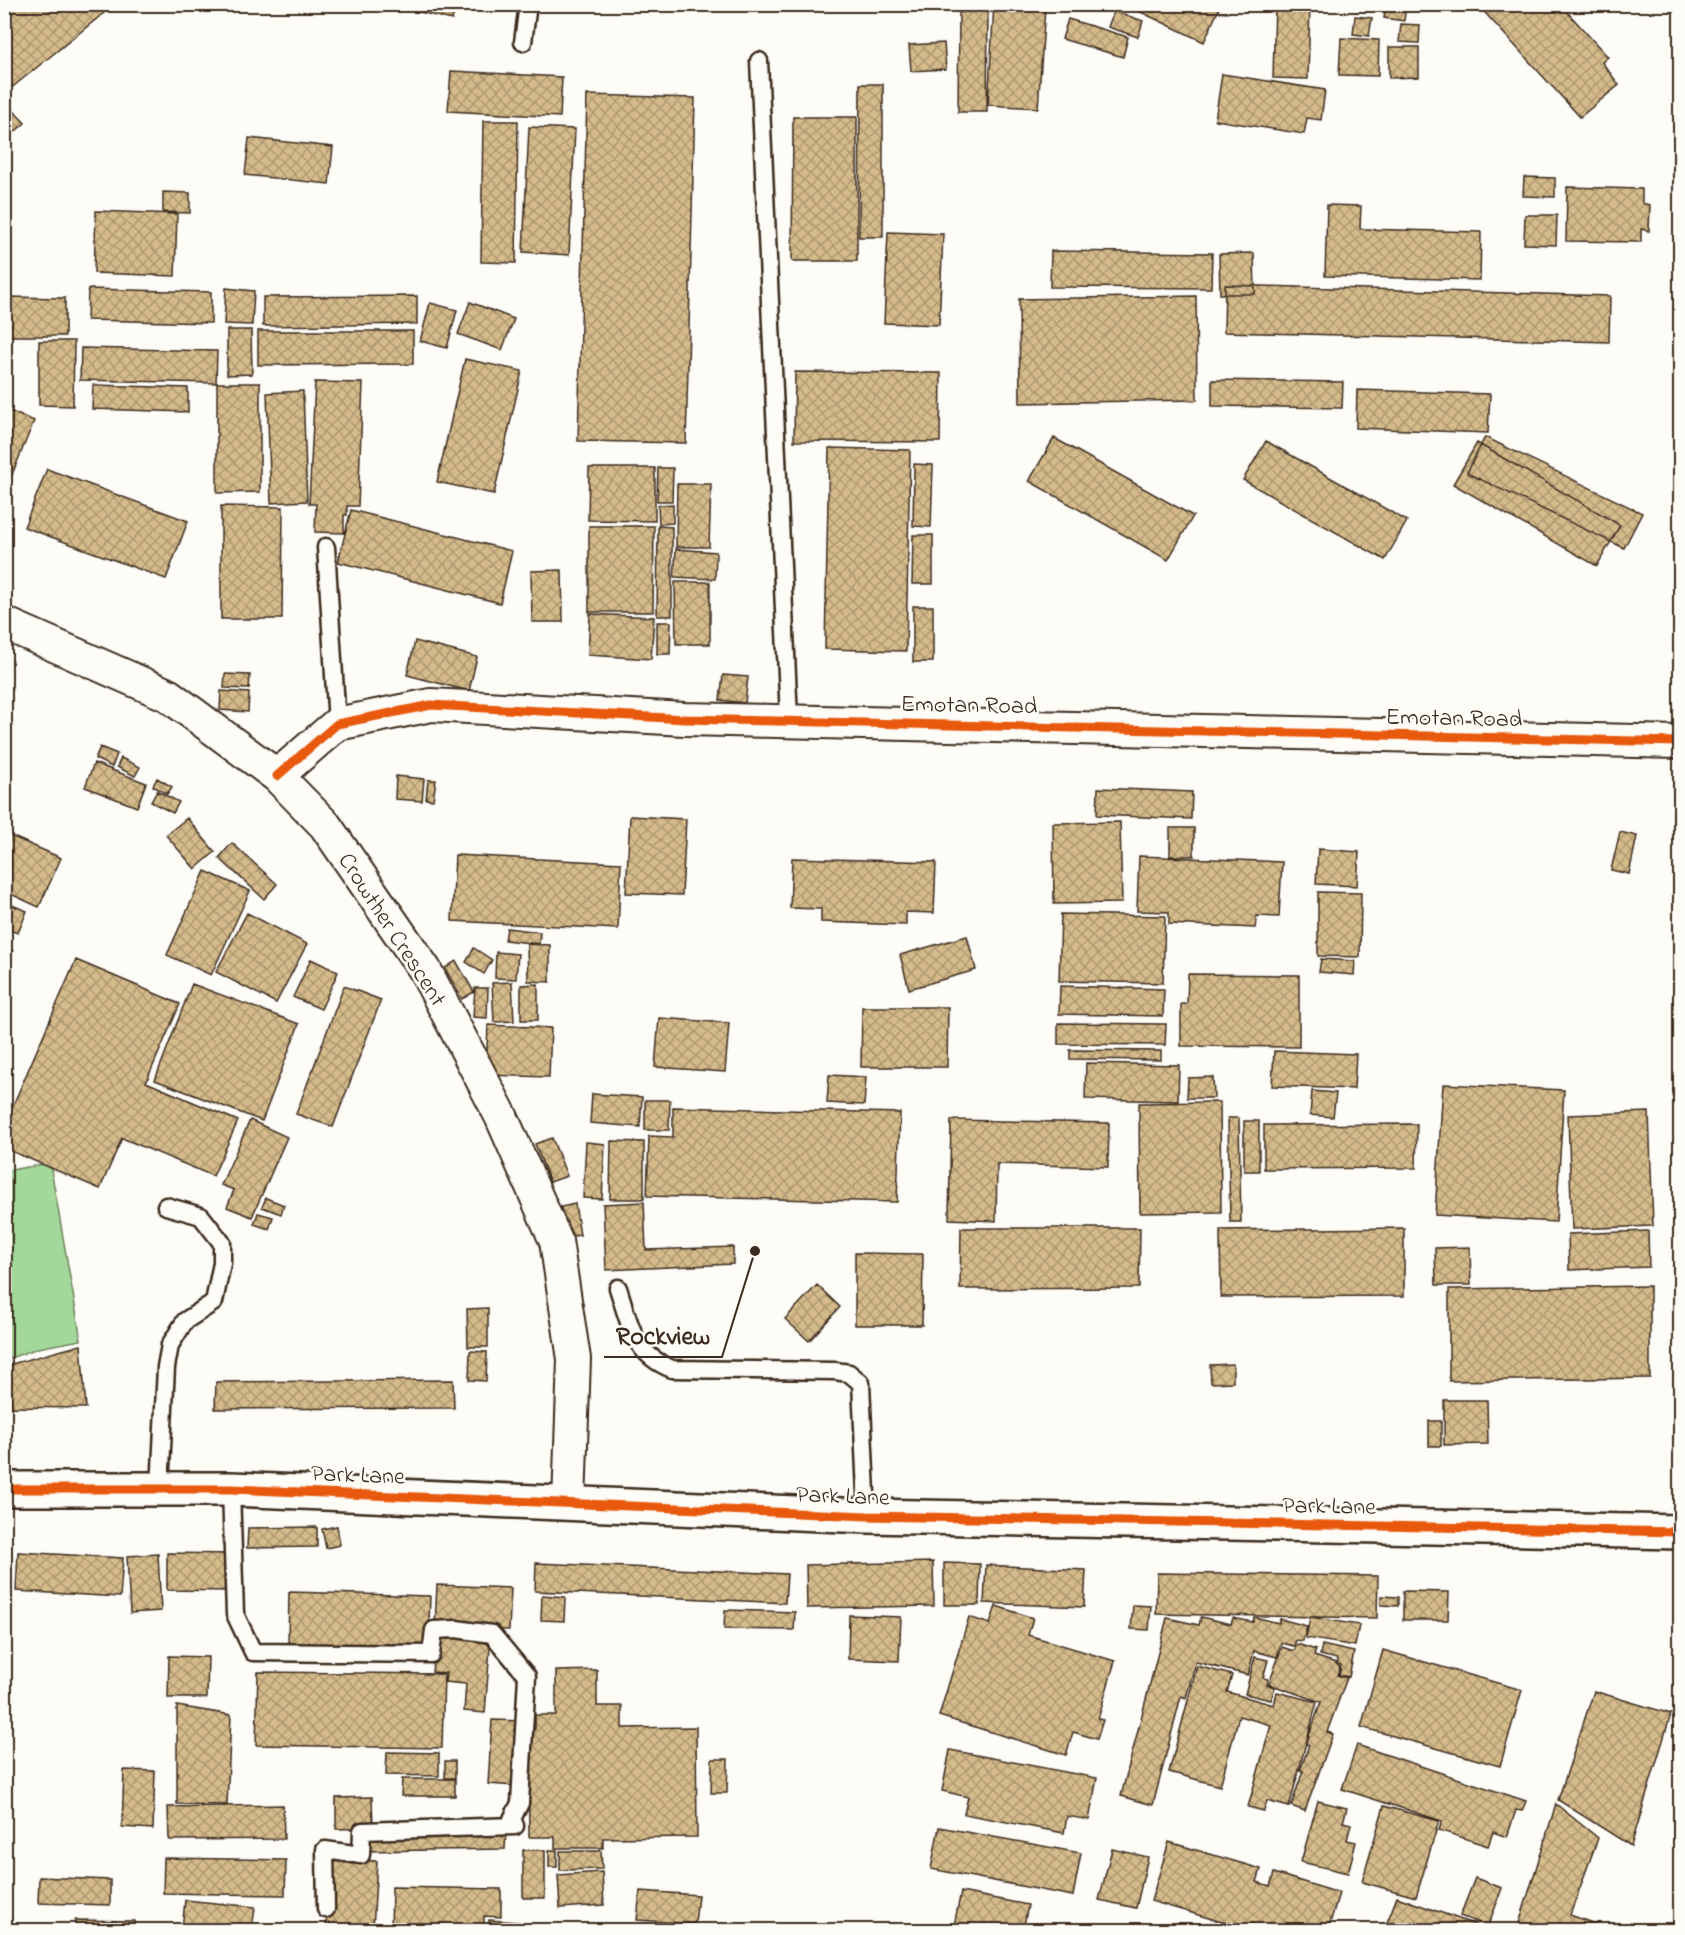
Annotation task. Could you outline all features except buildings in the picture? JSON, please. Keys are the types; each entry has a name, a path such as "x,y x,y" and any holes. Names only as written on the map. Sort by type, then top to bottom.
{"street":[{"name":"Crowther Crescent","path":"4,623 168,695 278,776 325,825 425,970 501,1116 556,1240 574,1359 569,1503"},
{"name":"Emotan Road","path":"278,776 337,724 431,705 685,719 789,719 1680,742"},
{"name":"Park Lane","path":"4,1489 231,1489 867,1516 1680,1532"}],"lane":[{"path":"523,42 528,4"},
{"path":"759,61 789,719"},
{"path":"326,548 337,724"},
{"path":"160,1489 166,1367 170,1344 185,1322 214,1302 222,1263 222,1243 201,1216 166,1206"},
{"path":"618,1288 637,1344 660,1364 672,1369 835,1371 849,1373 861,1383 867,1516"},
{"path":"231,1489 235,1614 253,1652 431,1654 434,1630 456,1629 492,1634 527,1677 520,1803 512,1819 515,1826 362,1831 361,1855 326,1850 326,1909"}],"green space":[{"path":"50,1163 81,1340 38,1348 5,1360 5,1171"}],"cycle path":[{"path":"277,776 337,724 431,705 685,719 1680,742"},
{"path":"4,1489 231,1489 867,1516 1680,1532"}],"place":[{"name":"Rockview","path":"755,1251"}]}
